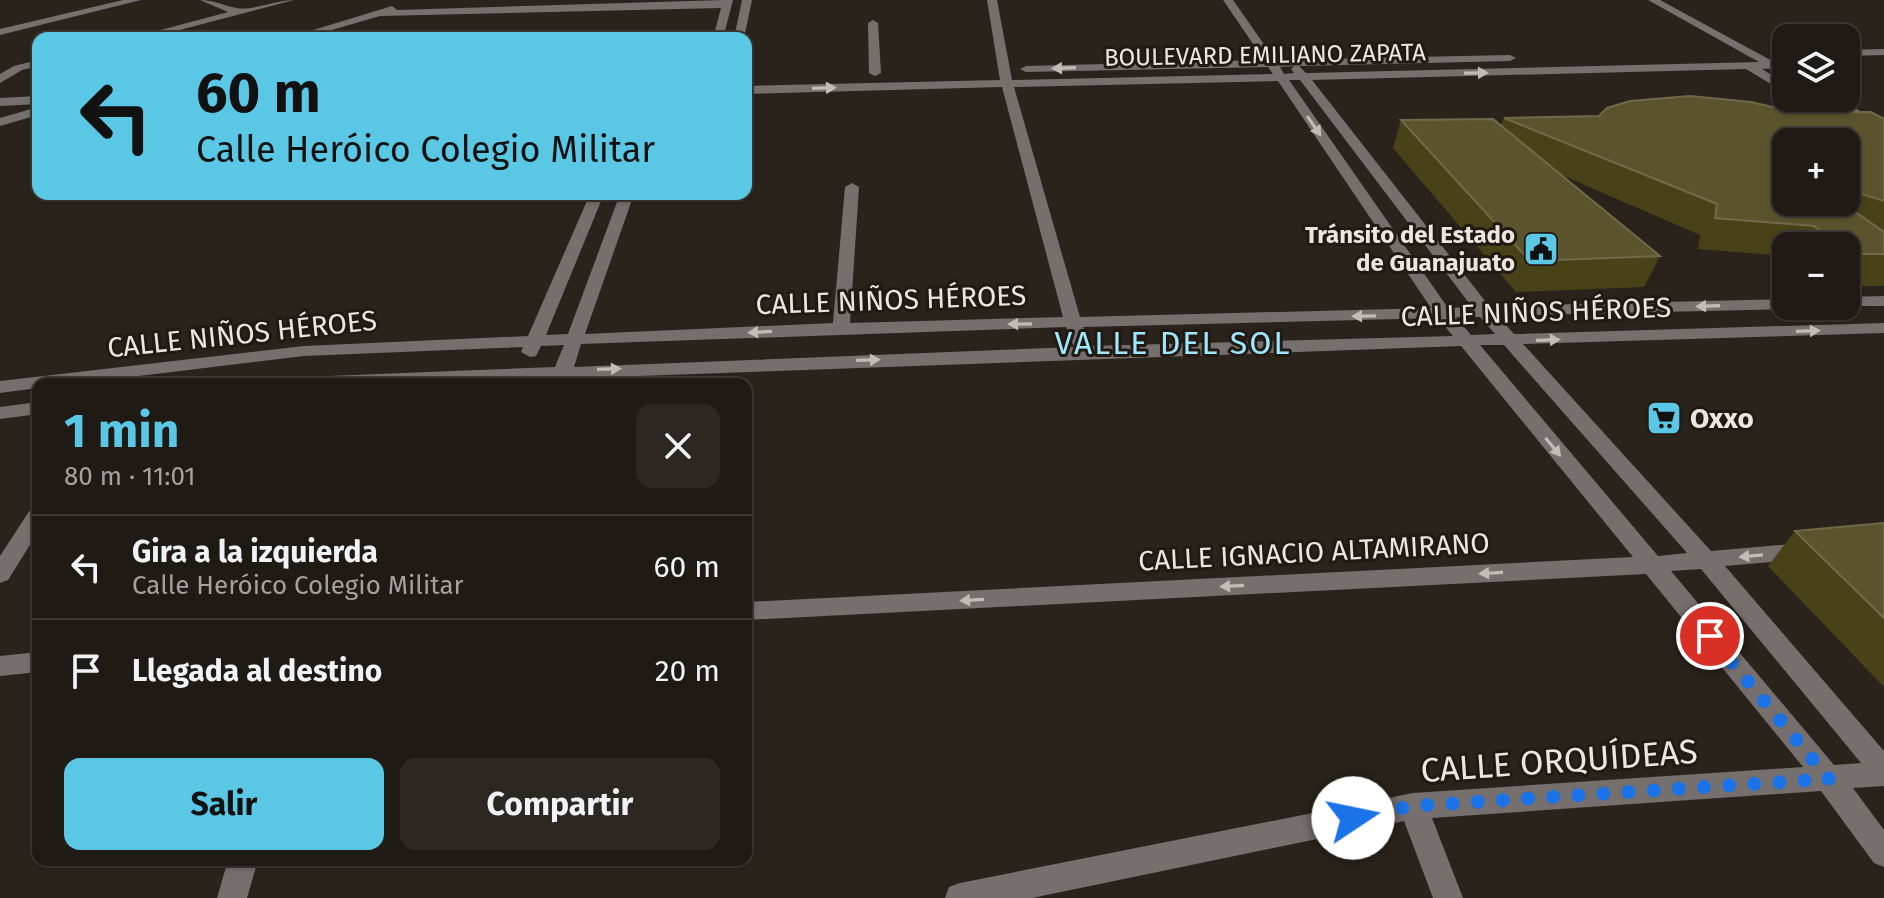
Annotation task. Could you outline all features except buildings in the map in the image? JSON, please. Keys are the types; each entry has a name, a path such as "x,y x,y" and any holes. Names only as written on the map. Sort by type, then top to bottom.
{"street":[{"path":"0,32 136,0"},
{"path":"205,0 238,12"},
{"path":"160,32 289,0"},
{"path":"313,32 423,0"},
{"path":"740,32 747,0"},
{"path":"992,0 1002,75 1073,323 1085,352"},
{"path":"1228,0 1485,312 1707,561 1884,773"},
{"path":"1653,0 1750,60 1772,78"},
{"path":"381,13 728,2 720,32"},
{"path":"873,23 875,73"},
{"path":"1860,53 1884,52"},
{"name":"BOULEVARD EMILIANO ZAPATA","path":"1002,75 1730,55 1772,64"},
{"name":"BOULEVARD EMILIANO ZAPATA","path":"752,90 1002,75 1750,60 1772,56"},
{"path":"0,68 32,64"},
{"path":"1860,65 1884,65"},
{"path":"0,79 18,68"},
{"path":"1287,69 1444,314 1829,779 1884,853"},
{"path":"861,74 890,73"},
{"path":"752,77 818,75"},
{"path":"0,92 32,91"},
{"path":"0,102 32,100"},
{"path":"1825,112 1884,147"},
{"path":"1853,112 1884,130"},
{"path":"0,122 32,113"},
{"path":"841,328 852,187"},
{"path":"519,373 594,200"},
{"path":"563,371 625,200"},
{"path":"1860,302 1884,301"},
{"name":"CALLE NIÑOS HÉROES","path":"132,378 304,351 841,328 1772,304"},
{"name":"CALLE NIÑOS HÉROES","path":"410,378 1085,352 1467,343 1884,328"},
{"name":"CALLE NIÑOS HÉROES","path":"0,387 32,385"},
{"path":"0,413 32,409"},
{"path":"0,574 32,524"},
{"name":"CALLE IGNACIO ALTAMIRANO","path":"752,611 1650,565 1825,549"},
{"path":"0,666 32,663"},
{"name":"CALLE ORQUÍDEAS","path":"960,898 1413,806 1884,773"},
{"path":"1413,806 1448,898"},
{"path":"232,898 241,866"}],"place":[{"name":"Tránsito del Estado de Guanajuato","path":"1541,249"},
{"name":"Oxxo","path":"1664,418"}],"district":[{"name":"VALLE DEL SOL","path":"1173,343"}],"route":[{"path":"1353,818 1413,806 1829,779 1710,636"}]}
